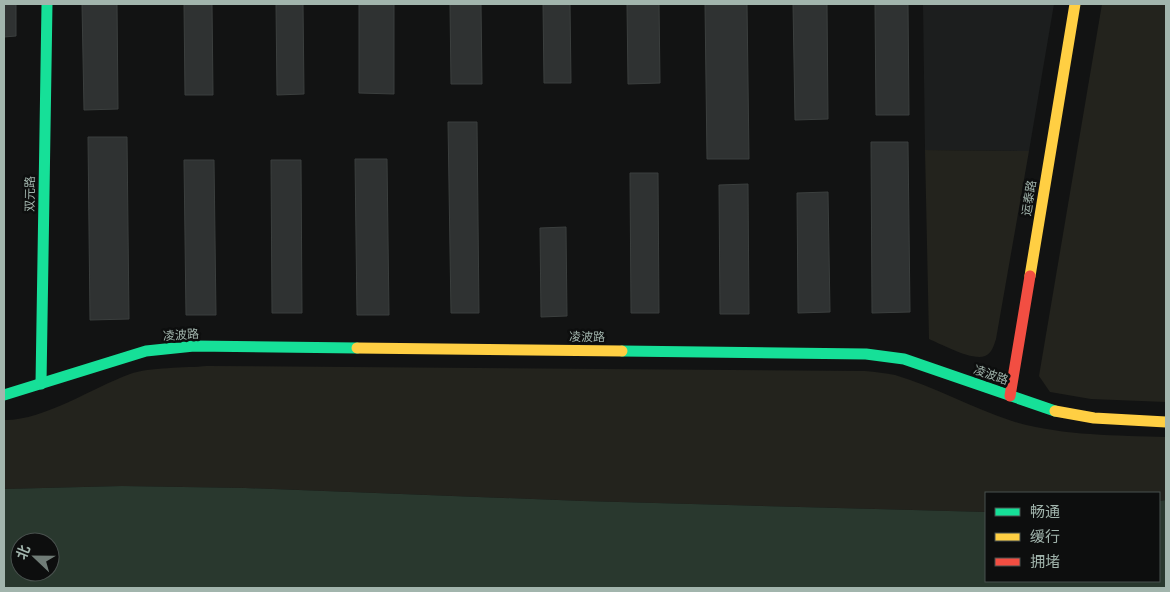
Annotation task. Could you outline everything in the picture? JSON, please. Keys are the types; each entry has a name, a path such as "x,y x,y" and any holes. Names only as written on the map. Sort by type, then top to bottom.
{"street":[{"name":"双元路","path":"41,384 47,4"},
{"name":"运泰路","path":"1010,396 1075,4"},
{"name":"凌波路","path":"4,395 146,351 194,346 866,354 904,359 1052,411 1086,417 1166,422"}],"shaded area":[{"path":"923,4 1054,4 1029,151 925,150"},
{"path":"1102,4 1166,4 1166,402 1091,399 1050,392 1039,376"},
{"path":"925,150 1029,151 996,339 991,351 985,356 979,357 965,354 929,339"},
{"path":"207,366 865,371 884,373 910,380 997,416 1031,426 1089,434 1166,437 1166,500 1160,501 1160,492 985,492 985,512 583,501 245,488 122,486 4,489 4,420 19,419 51,410 130,374 157,369"},
{"path":"122,486 245,488 583,501 985,512 985,582 1160,582 1160,501 1166,500 1166,588 4,588 4,489"}],"building":[{"path":"4,4 16,4 16,36 4,37"},
{"path":"82,4 117,4 118,109 84,110"},
{"path":"184,4 212,4 213,95 185,95"},
{"path":"276,4 303,4 304,94 277,95"},
{"path":"359,4 394,4 394,94 359,93"},
{"path":"450,4 481,4 482,84 451,84"},
{"path":"543,4 570,4 571,83 544,83"},
{"path":"627,4 659,4 660,83 628,84"},
{"path":"705,4 747,4 749,159 707,159"},
{"path":"793,4 827,4 828,119 795,120"},
{"path":"875,4 908,4 909,115 876,115"},
{"path":"448,122 477,122 479,313 451,313"},
{"path":"88,137 127,137 129,319 90,320"},
{"path":"871,142 908,142 910,312 872,313"},
{"path":"355,159 387,159 389,315 357,315"},
{"path":"184,160 214,160 216,315 186,315"},
{"path":"271,160 301,160 302,313 272,313"},
{"path":"630,173 658,173 659,313 631,313"},
{"path":"748,184 749,314 720,314 719,185"},
{"path":"828,192 830,312 798,313 797,193"},
{"path":"566,227 567,316 541,317 540,228"}],"traffic: fast":[{"path":"41,384 47,4"},
{"path":"4,395 146,351 194,346 357,348"},
{"path":"622,351 866,354 904,359 1055,411"}],"traffic: slow":[{"path":"1030,276 1075,4"},
{"path":"357,348 622,351"},
{"path":"1055,411 1094,418 1166,422"}],"traffic: jam":[{"path":"1010,396 1030,276"}]}
